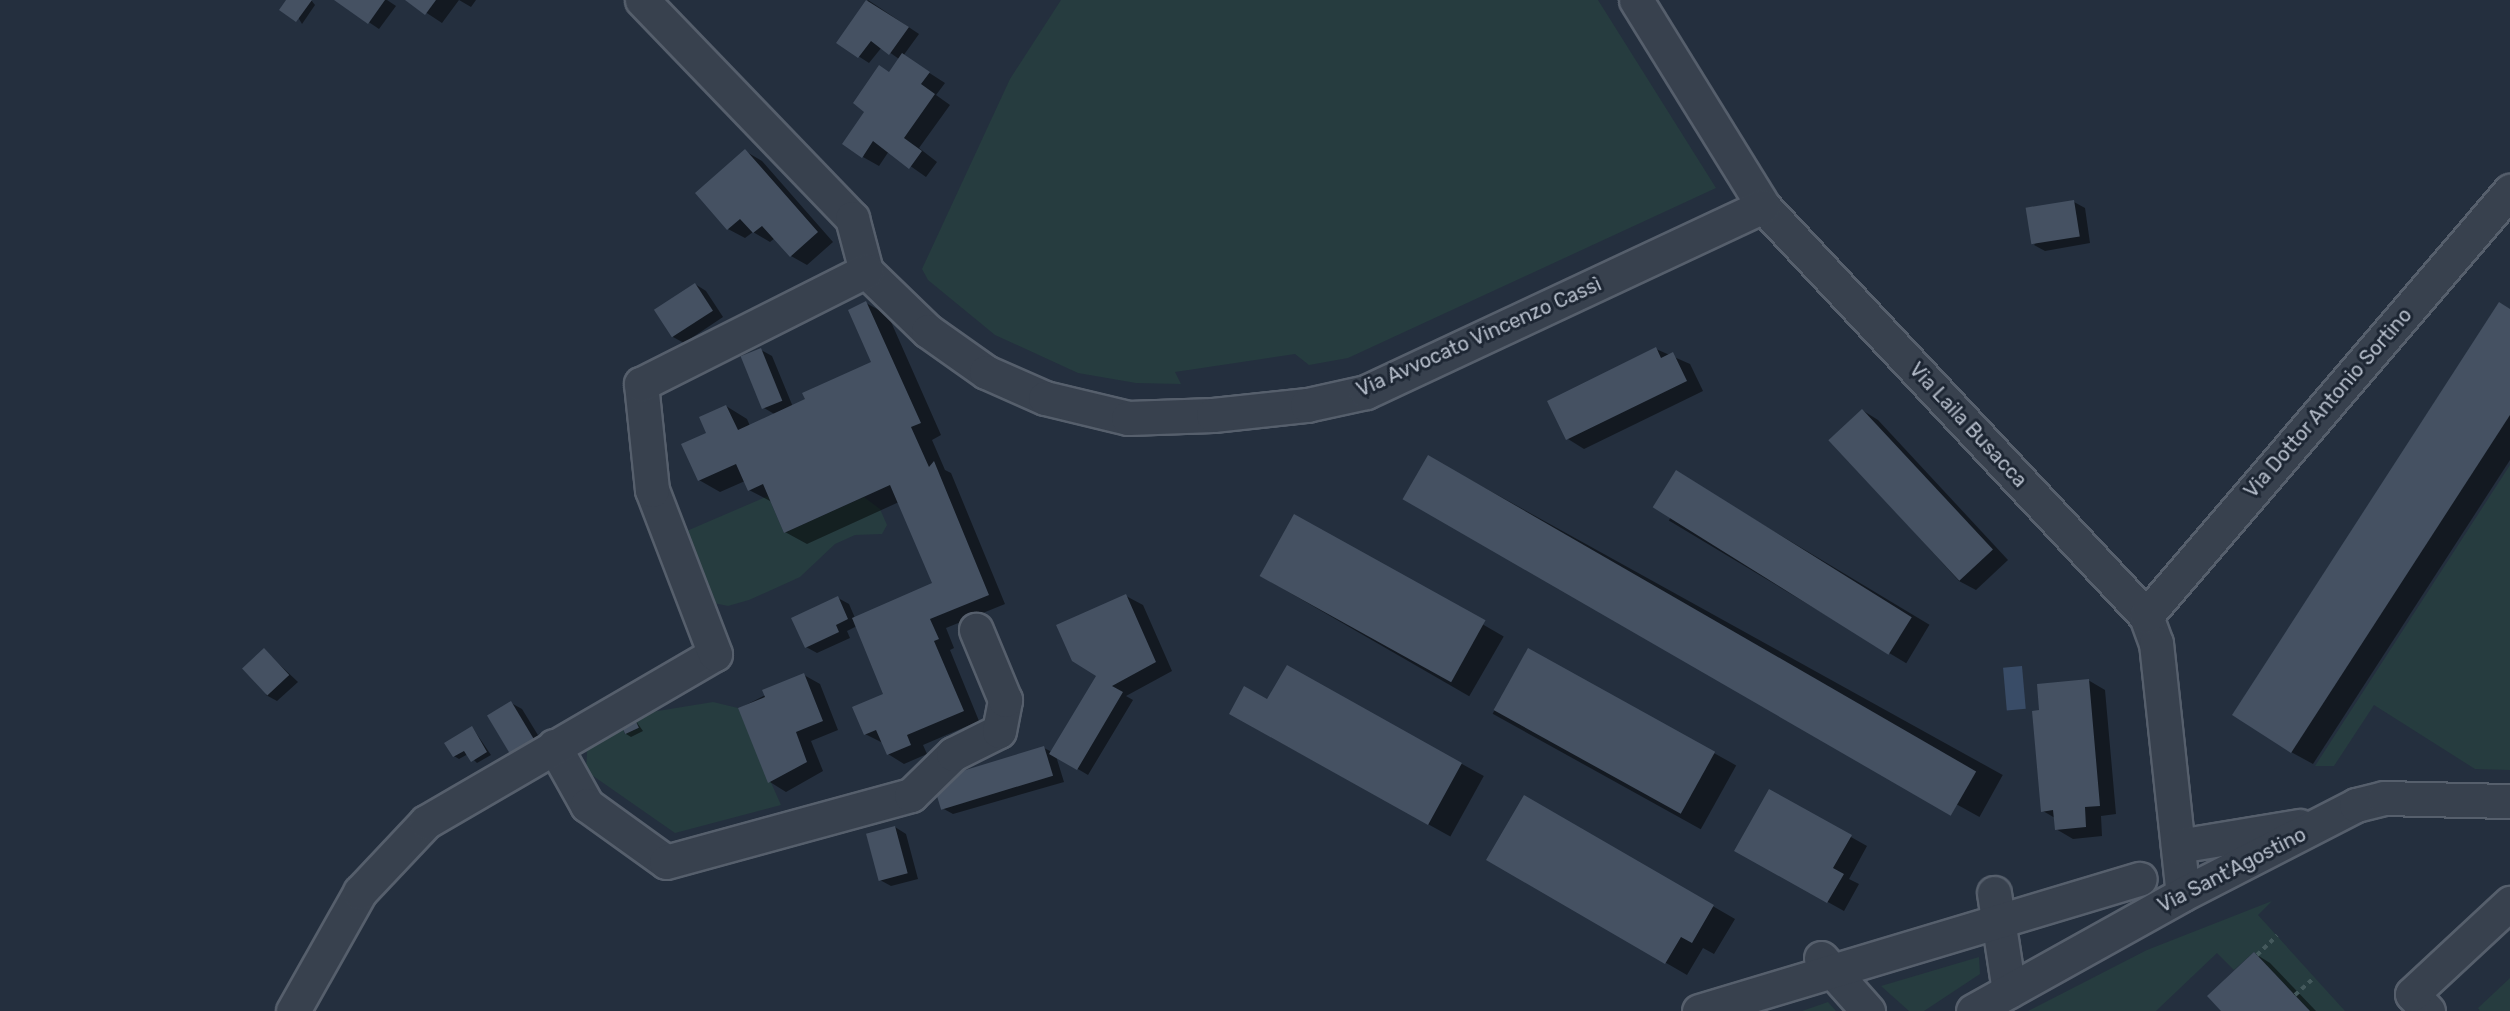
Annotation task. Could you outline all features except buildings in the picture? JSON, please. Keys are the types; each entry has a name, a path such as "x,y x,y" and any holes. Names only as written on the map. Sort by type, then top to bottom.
{"street":[{"path":"292,1011 360,892 426,822 715,654 676,559 652,490 641,384 866,271 852,218 642,0"},
{"name":"Via Laila Busacca","path":"1636,0 1763,206 2146,616 2156,644 2183,894"},
{"name":"Via Dottor Antonio Sortino","path":"2146,616 2510,191"},
{"name":"Via Avvocato Vincenzo Cassì","path":"866,271 928,331 986,372 1045,398 1128,418 1213,415 1307,405 1366,392 1763,206"},
{"path":"554,746 587,805 666,862 910,795 953,754 999,731 1005,700 976,630"},
{"name":"Via Sant'Agostino","path":"1973,1011 2183,894 2356,805 2384,798 2510,801"},
{"path":"2178,846 2322,822"},
{"path":"1699,1011 1827,964 1996,907 2140,879"},
{"path":"2420,1002 2510,903"},
{"path":"1996,907 2009,992"},
{"path":"1827,964 1868,1011"}],"path":[{"path":"2258,955 2277,936"},
{"path":"2295,995 2314,978"}],"green space":[{"path":"1061,0 1598,0 1716,188 1348,358 1309,365 1295,354 1175,372 1181,384 1136,383 1078,373 995,335 928,280 922,269 1010,79"},
{"path":"2510,465 2510,770 2475,769 2374,705 2334,766 2315,766"},
{"path":"768,496 784,533 864,497 880,509 887,525 882,534 855,535 835,544 800,577 749,600 728,606 709,602 682,533"},
{"path":"713,702 738,708 781,805 675,833 586,771 588,736 619,721 625,734 639,728 633,715"},
{"path":"2272,901 2258,915 2345,1011 2310,1011 2254,952 2234,970 2217,953 2156,1011 2028,1011 2147,950"},
{"path":"1979,957 1980,974 1924,1011 1909,1011 1881,986"},
{"path":"2510,978 2510,1011 2480,1011 2478,1008"},
{"path":"1828,1002 1836,1011 1802,1011"}],"water":[{"path":"2022,666 2026,709 2007,710 2003,668"}]}
